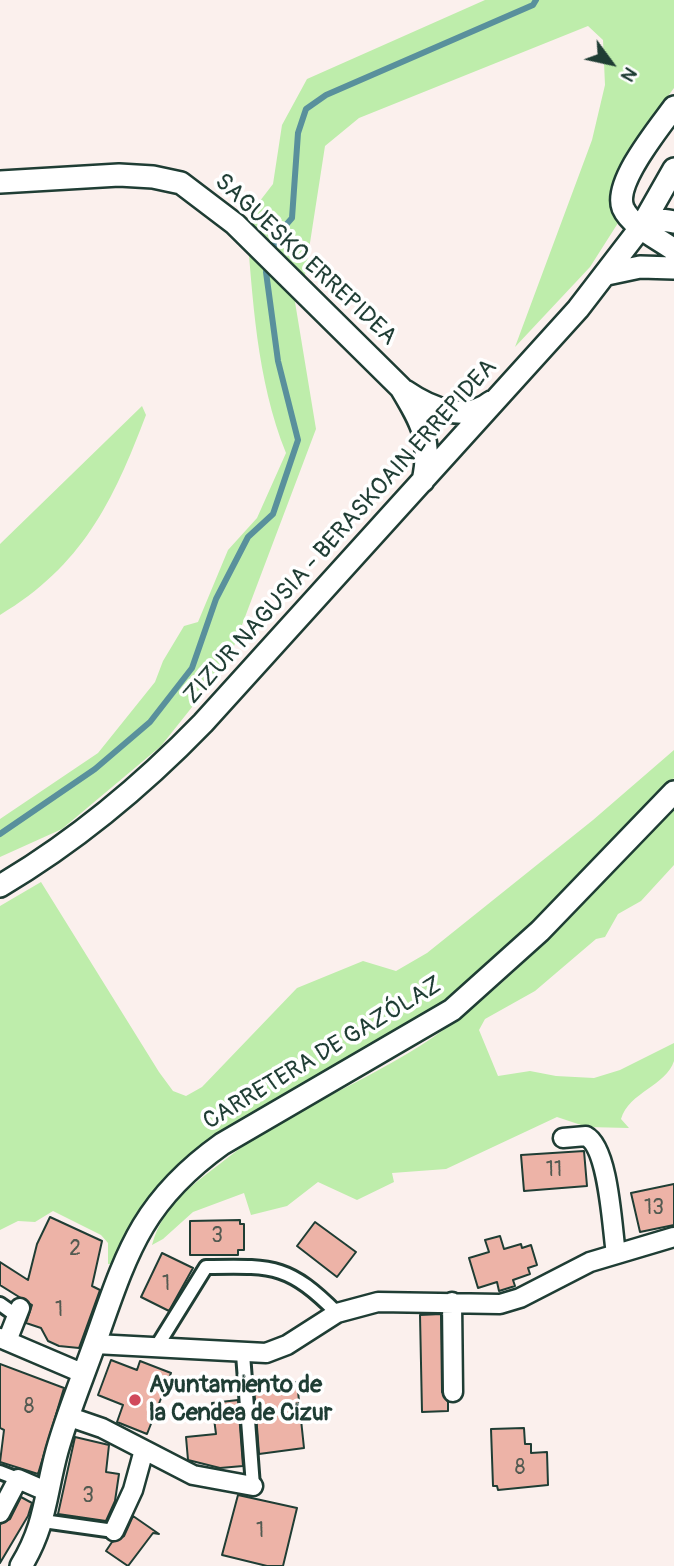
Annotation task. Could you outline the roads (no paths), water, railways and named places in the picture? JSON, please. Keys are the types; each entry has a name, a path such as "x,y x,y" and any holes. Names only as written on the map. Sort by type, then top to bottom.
{"street":[{"path":"674,107 633,167 624,186 623,208 641,227 674,250"},
{"name":"ZIZUR NAGUSIA - BERASKOAIN ERREPIDEA","path":"0,886 42,860 155,773 503,393 607,274 641,227 674,169"},
{"name":"SAGUESKO ERREPIDEA","path":"0,182 119,175 170,179 189,187 257,245 401,388"},
{"path":"641,227 650,220 674,222"},
{"path":"607,274 640,267 674,268"},
{"path":"401,388 424,404 442,410 481,410 503,393"},
{"path":"401,388 427,440 423,481"},
{"path":"414,410 446,439 457,443"},
{"name":"CARRETERA DE GAZÓLAZ","path":"21,1566 43,1521 68,1416 123,1264 150,1213 187,1169 222,1144 452,1010 540,931 674,792"},
{"path":"563,1138 583,1136 596,1144 605,1174 616,1254"},
{"path":"95,1344 157,1346 243,1354 266,1353 287,1345 337,1313 378,1303 500,1304 520,1298 590,1262 674,1237"},
{"path":"157,1346 205,1267 260,1266 288,1272 310,1285 337,1313"},
{"path":"452,1302 453,1392"},
{"path":"0,1304 19,1312 3,1340 82,1373"},
{"path":"68,1416 102,1428 193,1475 253,1486 243,1354"},
{"path":"43,1521 114,1531 133,1490 144,1450"},
{"path":"0,1472 48,1492"},
{"path":"0,1513 18,1479"}],"waterway":[{"path":"0,834 95,769 150,722 192,668 216,599 248,537 273,514 298,440 278,361 266,272 278,234 292,218 298,133 306,109 326,95 533,5 536,0"}],"place":[{"name":"Ayuntamiento de la Cendea de Cizur","path":"135,1400"}]}
